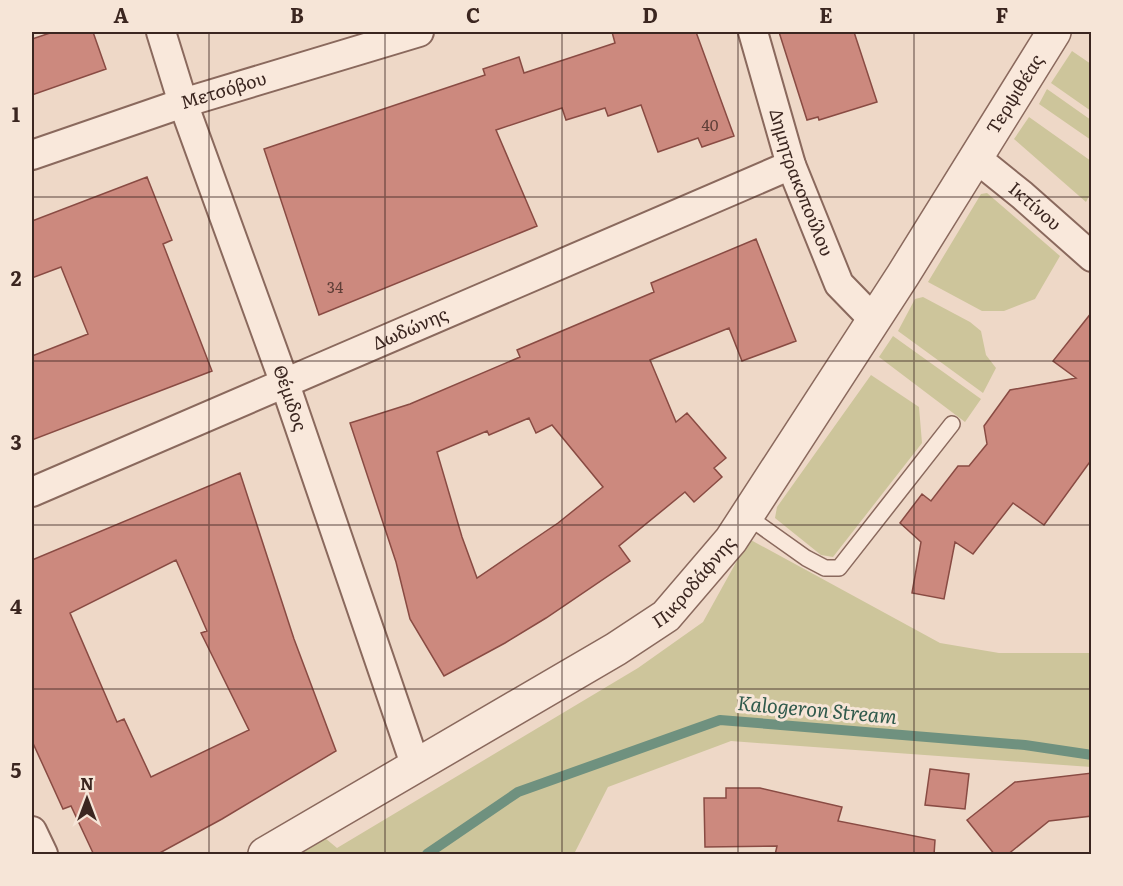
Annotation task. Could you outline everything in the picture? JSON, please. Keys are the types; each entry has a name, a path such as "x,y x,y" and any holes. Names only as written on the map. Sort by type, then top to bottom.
{"street":[{"name":"Θέμιδος","path":"161,32 183,104 285,384 416,767"},
{"name":"Μετσόβου","path":"32,155 183,104 419,32"},
{"name":"Δημητρακοπούλου","path":"753,32 791,165 839,284 874,320"},
{"name":"Τερψιθέας","path":"976,158 1054,32"},
{"name":"Ικτίνου","path":"976,158 1092,257"},
{"name":"Πικροδάφνης","path":"265,855 616,649 666,616 731,540 976,158"},
{"name":"Δωδώνης","path":"32,492 791,165"},
{"path":"32,831 43,855"}],"lane":[{"path":"747,516 806,558 825,568 839,568 952,424"}],"shaded area":[{"path":"1072,51 1091,64 1091,111 1051,83"},
{"path":"1047,89 1091,120 1091,140 1039,104"},
{"path":"1029,117 1091,161 1091,192 1086,202 1014,139"},
{"path":"987,193 1060,256 1035,299 1004,311 982,311 928,282 981,194"},
{"path":"923,297 970,322 981,331 986,355 996,368 983,393 898,331 915,299"},
{"path":"893,336 981,399 965,422 879,357"},
{"path":"871,375 919,407 922,443 833,557 821,555 775,518 777,507"},
{"path":"749,539 940,643 999,653 1091,653 1091,767 731,741 608,787 574,854 297,854 325,838 337,848 638,668 703,622"}],"building":[{"path":"53,32 93,32 106,69 32,95 32,39"},
{"path":"612,32 696,32 734,136 702,147 698,138 658,152 641,105 608,116 605,108 566,120 562,108 496,130 537,226 319,315 264,149 485,75 483,69 519,57 524,73 615,43"},
{"path":"779,32 854,32 877,102 819,120 818,117 807,120"},
{"path":"147,177 172,240 163,244 212,371 32,440 32,356 88,334 61,267 32,278 32,221"},
{"path":"756,239 796,341 742,361 729,328 650,360 676,422 687,413 726,458 714,468 722,477 694,502 685,492 619,546 630,561 546,618 444,676 410,619 396,562 350,423 410,404 520,357 517,350 654,292 651,283","holes":["529,418 536,433 552,425 603,487 558,523 477,578 462,537 437,452 487,431 489,435"]},
{"path":"1092,312 1092,459 1044,525 1013,503 973,554 955,542 944,599 912,593 921,542 900,523 922,494 931,501 958,466 969,466 987,444 984,426 1010,390 1076,378 1053,361"},
{"path":"240,473 294,639 336,751 222,819 156,855 94,855 71,806 63,809 32,741 32,560","holes":["176,560 207,631 201,633 249,730 151,777 124,719 117,722 70,613"]},
{"path":"930,769 969,774 965,809 925,805"},
{"path":"1092,773 1092,816 1049,821 1007,855 995,855 967,820 1015,782"},
{"path":"726,788 760,788 842,807 838,821 935,840 934,855 775,855 777,846 705,847 704,798 726,798"}],"waterway":[{"name":"Kalogeron Stream","path":"427,854 518,792 720,720 1025,745 1092,755"}]}
